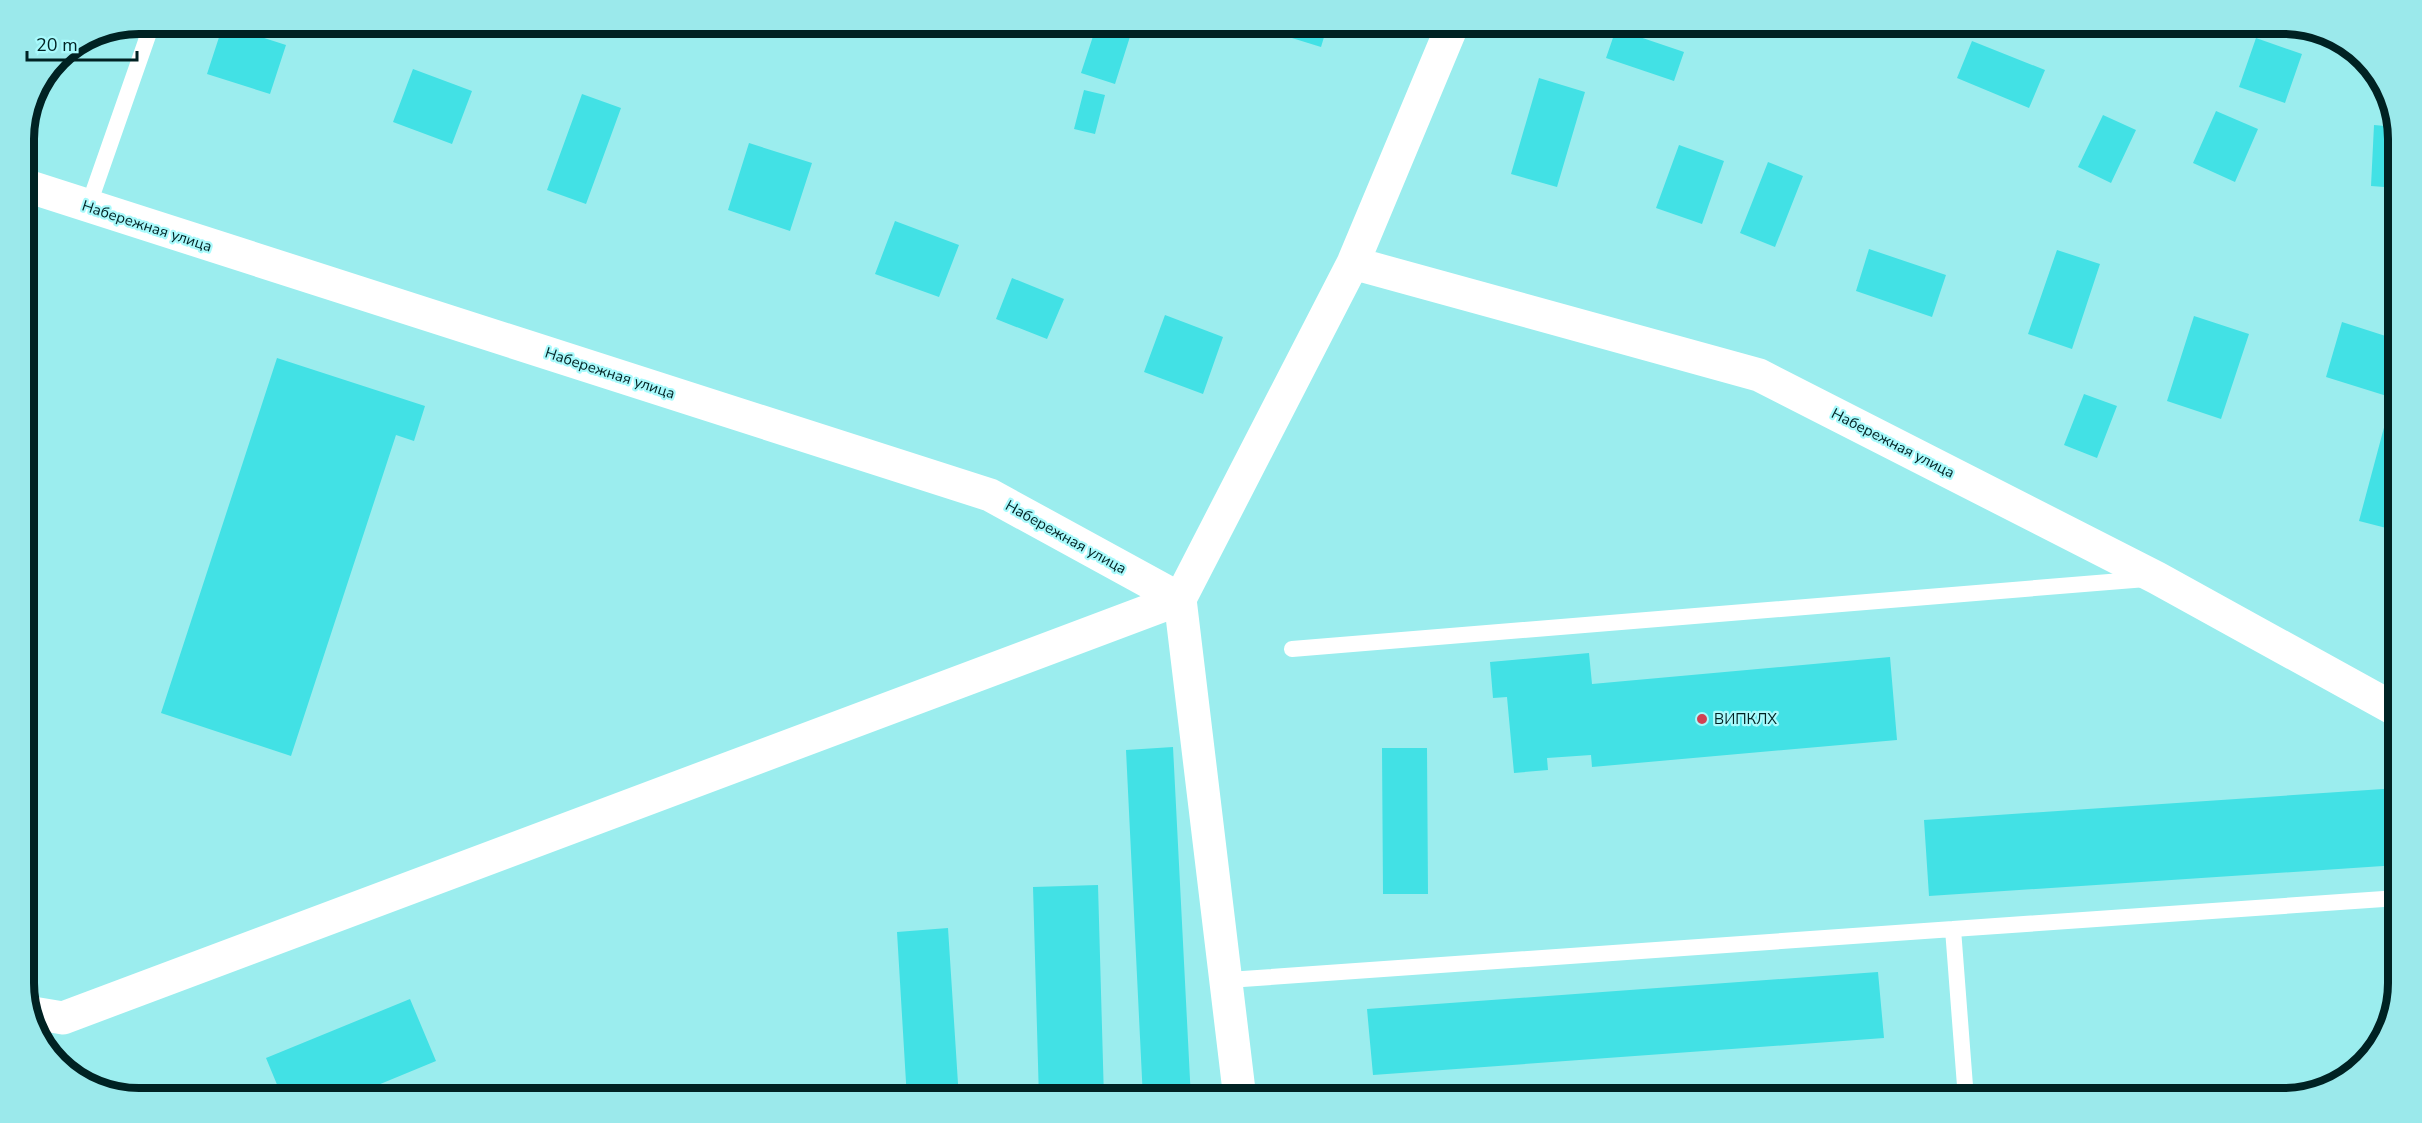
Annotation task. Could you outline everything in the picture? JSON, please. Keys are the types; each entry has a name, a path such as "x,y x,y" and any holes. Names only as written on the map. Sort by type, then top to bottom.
{"street":[{"path":"1239,1088 1228,980 1180,599 1353,262 1449,34"},
{"name":"Набережная улица","path":"35,189 990,495 1180,599"},
{"name":"Набережная улица","path":"1353,262 1759,375 2157,578 2388,705"},
{"path":"40,1014 63,1018 1180,599"}],"lane":[{"path":"88,207 148,35"},
{"path":"1292,649 2157,578"},
{"path":"1228,980 2388,899"},
{"path":"1953,929 1965,1088"}],"building":[{"path":"1281,34 1325,34 1321,47"},
{"path":"1614,34 1632,34 1684,52 1674,81 1606,58"},
{"path":"220,35 254,35 286,45 270,94 207,74"},
{"path":"1094,35 1131,35 1115,84 1081,73"},
{"path":"2256,38 2302,54 2285,103 2239,87"},
{"path":"1972,41 2045,70 2029,108 1957,78"},
{"path":"413,69 472,91 452,144 393,122"},
{"path":"1539,78 1585,92 1557,187 1511,174"},
{"path":"1084,90 1105,95 1095,134 1074,129"},
{"path":"582,94 621,108 586,204 547,190"},
{"path":"2216,111 2258,129 2235,182 2193,163"},
{"path":"2103,115 2136,130 2111,183 2078,167"},
{"path":"2374,125 2386,126 2387,187 2371,186"},
{"path":"749,143 812,163 790,231 728,210"},
{"path":"1679,145 1724,161 1702,224 1656,208"},
{"path":"1768,162 1803,176 1775,247 1740,233"},
{"path":"895,221 959,245 939,297 875,274"},
{"path":"1869,249 1946,275 1932,317 1856,291"},
{"path":"2057,250 2100,264 2072,349 2028,334"},
{"path":"1012,278 1064,299 1047,339 996,319"},
{"path":"1165,315 1223,337 1203,394 1144,372"},
{"path":"2194,316 2249,334 2221,419 2167,401"},
{"path":"2342,322 2387,337 2387,396 2326,377"},
{"path":"277,358 425,406 414,441 396,435 291,756 161,713"},
{"path":"2084,394 2117,406 2097,458 2064,445"},
{"path":"2386,420 2387,420 2387,528 2359,521"},
{"name":"ВИПКЛХ","path":"1589,653 1592,684 1890,657 1897,740 1592,767 1591,755 1547,758 1548,770 1514,773 1507,697 1493,698 1490,662"},
{"path":"1173,747 1190,1088 1142,1088 1126,750"},
{"path":"1382,748 1427,748 1428,894 1383,894"},
{"path":"2388,789 2388,866 1929,896 1924,820"},
{"path":"1098,885 1104,1088 1039,1088 1033,887"},
{"path":"948,928 958,1088 906,1088 897,932"},
{"path":"1878,972 1884,1038 1373,1075 1367,1009"},
{"path":"410,999 436,1061 371,1088 278,1088 266,1058"}],"place":[{"name":"ВИПКЛХ","path":"1702,719"}]}
